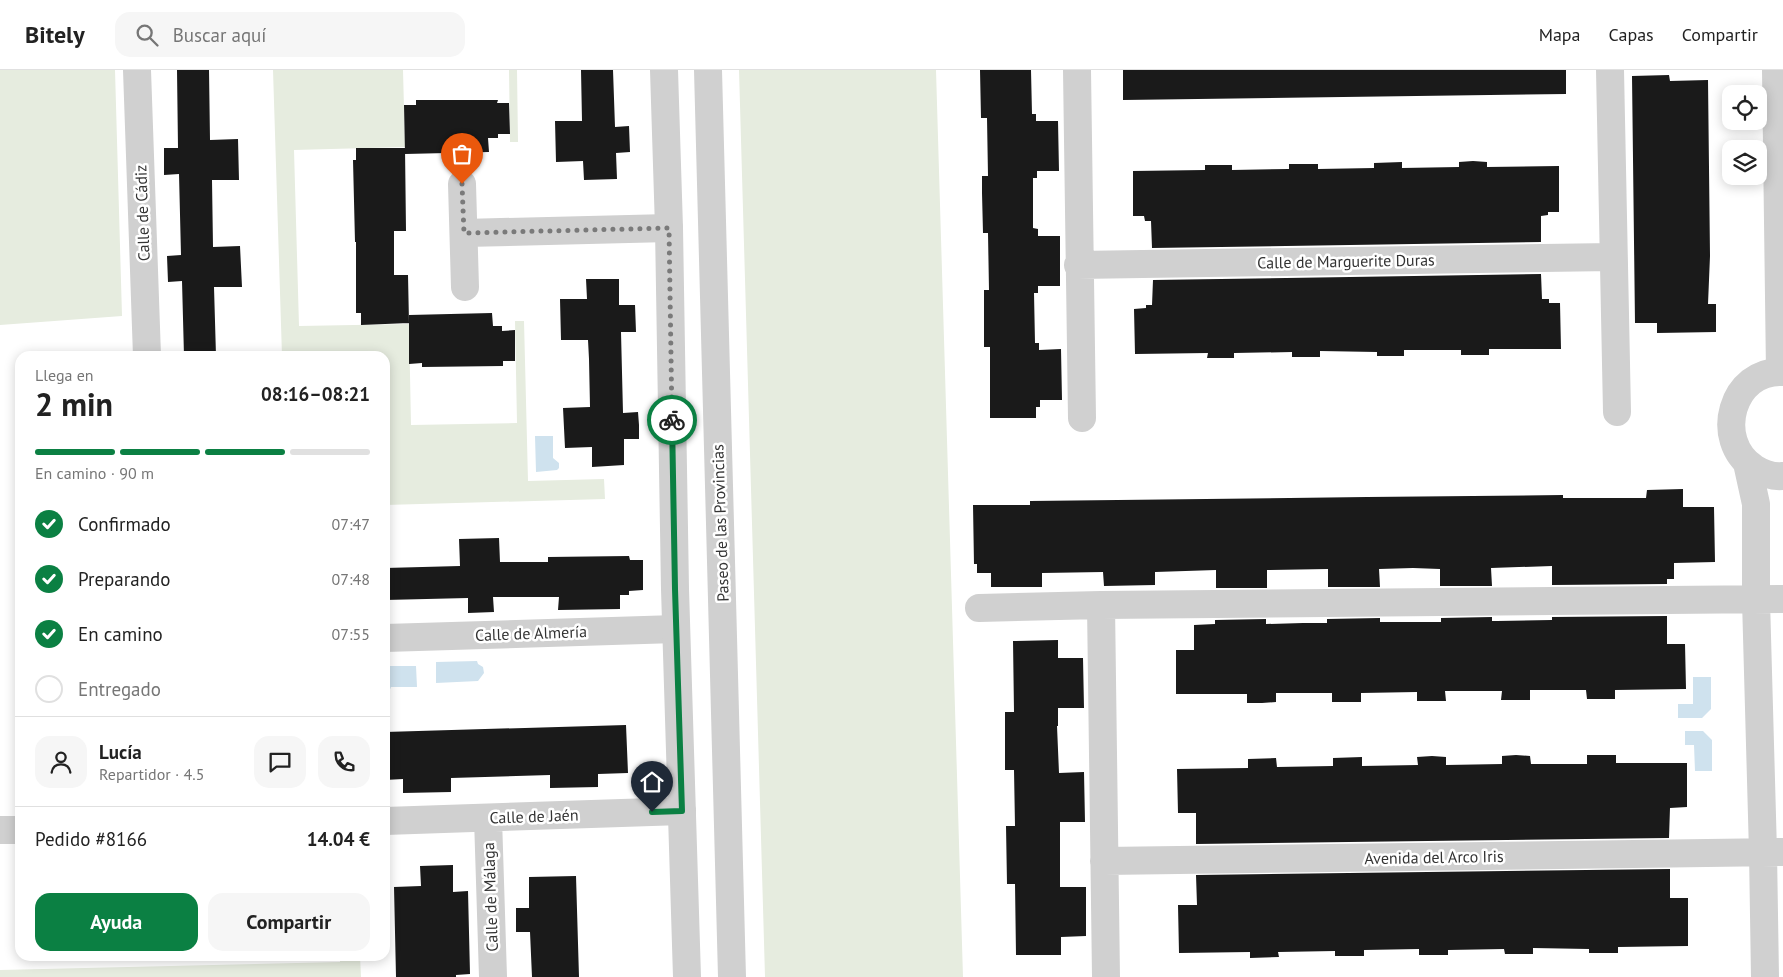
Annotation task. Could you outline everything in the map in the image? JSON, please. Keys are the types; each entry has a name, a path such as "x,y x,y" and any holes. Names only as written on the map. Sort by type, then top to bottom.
{"street":[{"name":"Calle de Cádiz","path":"137,70 147,351"},
{"path":"664,70 669,228 676,629 687,977"},
{"name":"Paseo de las Provincias","path":"708,70 732,977"},
{"path":"1076,70 1082,418"},
{"path":"1610,70 1617,412"},
{"path":"1776,70 1781,372 1762,376 1748,385 1737,399 1731,415 1731,433 1736,450 1747,463 1762,473 1783,476"},
{"path":"462,184 465,286"},
{"path":"464,233 669,228"},
{"name":"Calle de Marguerite Duras","path":"1078,265 1613,257"},
{"path":"1747,463 1756,504 1756,600 1773,852 1765,977"},
{"path":"979,608 1101,605 1783,599"},
{"path":"1101,605 1106,977"},
{"name":"Calle de Almería","path":"390,638 676,629"},
{"name":"Calle de Jaén","path":"390,821 682,811"},
{"name":"Calle de Málaga","path":"488,818 493,977"},
{"path":"0,830 15,830"},
{"name":"Avenida del Arco Iris","path":"1104,861 1773,852"}],"shaded area":[{"path":"0,70 115,70 122,316 0,325"},
{"path":"273,70 403,70 405,147 294,150 299,326 409,324 411,425 517,423 515,321 524,321 528,481 604,479 605,499 390,505 390,351 282,351"},
{"path":"509,70 517,70 518,142 510,142"},
{"path":"739,70 936,70 963,977 765,977"},
{"path":"360,961 361,977 0,977 0,970"}],"water":[{"path":"535,436 553,436 553,458 559,463 557,470 536,472"},
{"path":"477,661 483,667 484,673 478,681 436,683 436,662"},
{"path":"390,666 416,666 417,687 391,687 390,690"},
{"path":"1693,677 1711,677 1711,709 1702,718 1678,718 1678,704 1693,704"},
{"path":"1685,731 1703,731 1712,740 1712,771 1695,771 1694,745 1685,745"}],"building":[{"path":"177,70 209,70 210,140 238,139 239,180 212,180 213,247 240,246 242,287 214,287 216,351 184,351 182,281 168,282 167,256 181,255 179,174 164,175 164,148 178,148"},
{"path":"581,70 613,70 615,127 629,126 630,152 616,153 617,179 584,180 583,161 556,162 555,121 582,121"},
{"path":"980,70 1031,70 1032,114 1036,114 1036,121 1058,121 1059,171 1037,171 1037,178 1033,178 1033,228 1038,229 1038,236 1060,236 1060,286 1038,286 1038,293 1034,293 1035,343 1039,343 1039,350 1061,349 1062,400 1040,400 1040,407 1036,407 1036,418 990,418 990,347 984,347 984,290 989,290 988,233 983,233 982,193 982,176 988,176 987,118 981,118"},
{"path":"1123,70 1566,70 1566,94 1123,100"},
{"path":"1669,75 1670,81 1708,80 1710,256 1708,304 1716,304 1716,332 1657,333 1657,323 1635,323 1632,76"},
{"path":"416,100 498,100 497,103 509,103 510,134 498,134 498,138 488,138 489,152 405,154 404,105 416,105"},
{"path":"356,148 405,148 406,231 394,231 394,275 408,275 409,323 361,325 361,313 356,313 353,160 356,160"},
{"path":"1402,162 1402,168 1459,167 1459,162 1487,162 1487,167 1559,166 1559,212 1548,212 1548,215 1541,216 1541,242 1152,248 1151,221 1145,221 1144,216 1133,216 1133,171 1205,170 1205,165 1232,165 1232,170 1289,169 1289,164 1318,164 1318,169 1374,168 1374,163"},
{"path":"1541,274 1542,299 1549,299 1549,303 1560,303 1561,349 1489,349 1489,355 1461,355 1461,350 1404,350 1404,356 1377,356 1377,352 1320,351 1320,357 1292,357 1292,352 1234,353 1234,358 1207,358 1208,353 1135,354 1134,309 1146,308 1146,305 1152,305 1153,280"},
{"path":"586,279 619,279 619,305 635,305 636,332 621,332 623,413 638,412 639,439 624,439 624,465 592,467 592,447 565,448 563,408 590,407 589,359 588,340 561,340 560,299 587,299"},
{"path":"492,313 493,326 502,326 502,331 515,330 515,361 503,361 503,366 422,367 422,363 409,364 409,315"},
{"path":"1683,489 1683,507 1714,507 1715,562 1674,563 1674,579 1667,579 1667,584 1552,585 1552,566 1491,568 1492,586 1440,586 1440,569 1413,568 1379,569 1380,587 1328,587 1328,569 1267,570 1267,588 1216,588 1216,570 1155,572 1155,585 1104,586 1103,572 1042,573 1042,587 991,587 991,573 977,573 977,564 974,564 973,505 1030,505 1030,501 1367,497 1563,495 1563,498 1646,498 1647,490"},
{"path":"499,538 500,562 548,562 548,557 629,556 630,560 643,560 643,590 629,591 629,595 620,595 620,609 558,610 559,597 493,597 494,612 468,613 468,598 390,600 390,568 460,566 459,539"},
{"path":"1667,616 1667,644 1685,644 1686,689 1615,690 1615,699 1587,699 1586,690 1530,690 1530,700 1501,700 1502,691 1445,691 1446,701 1417,701 1417,692 1361,693 1361,702 1332,702 1332,693 1276,693 1276,702 1262,703 1247,703 1247,694 1176,694 1176,650 1194,650 1194,625 1215,624 1215,620 1266,619 1266,624 1327,623 1327,619 1380,618 1380,622 1441,622 1441,618 1492,617 1492,621 1497,621 1552,620 1552,617"},
{"path":"1058,640 1058,658 1083,658 1084,708 1058,708 1057,726 1059,773 1084,772 1085,822 1060,822 1060,887 1086,887 1086,936 1061,937 1061,955 1016,955 1015,884 1007,884 1006,826 1015,826 1014,770 1005,770 1005,712 1014,712 1013,641"},
{"path":"626,725 628,773 598,774 598,787 550,788 550,775 451,778 451,792 403,793 403,779 390,780 390,732"},
{"path":"1587,755 1616,755 1616,763 1687,763 1687,807 1670,808 1669,838 1196,844 1196,813 1178,813 1177,769 1248,768 1248,759 1276,758 1277,767 1333,766 1333,758 1362,757 1362,766 1418,765 1417,757 1432,756 1446,757 1446,765 1502,764 1502,756 1530,756 1531,764 1587,764"},
{"path":"453,865 453,892 468,891 470,974 456,975 456,977 396,977 394,887 421,886 420,866"},
{"path":"1670,869 1670,898 1688,898 1688,946 1618,947 1618,953 1589,953 1589,949 1533,948 1533,954 1505,954 1504,949 1448,950 1448,955 1419,955 1419,949 1364,950 1364,956 1335,956 1335,951 1278,952 1279,957 1250,958 1250,952 1179,953 1178,905 1197,905 1196,875"},
{"path":"576,876 579,977 532,977 530,932 516,932 516,908 529,908 529,877"}],"way so far":[{"path":"462,184 464,233 669,228 672,420"}],"route":[{"path":"652,812 682,811 672,420"}]}
